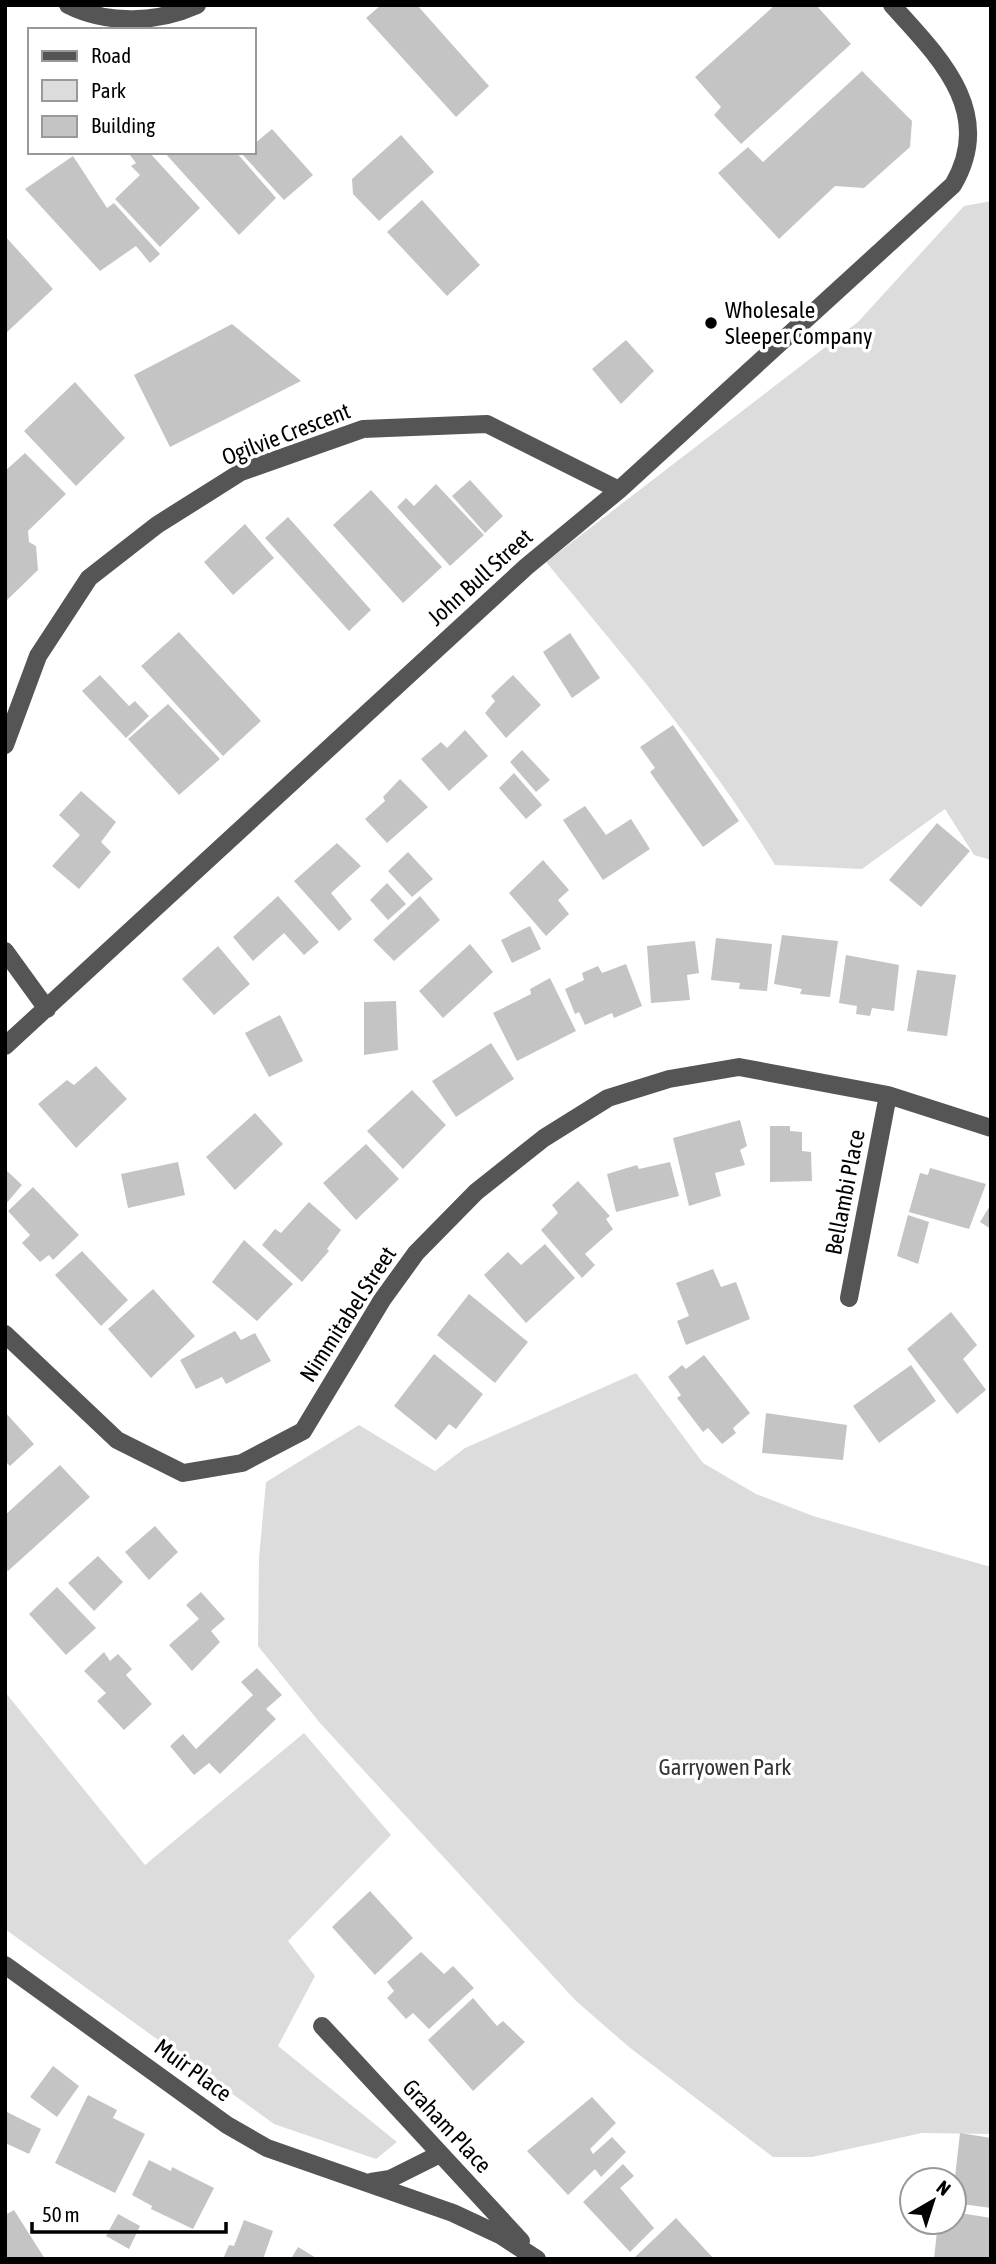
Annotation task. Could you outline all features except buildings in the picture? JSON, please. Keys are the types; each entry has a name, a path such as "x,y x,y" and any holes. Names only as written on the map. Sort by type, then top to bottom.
{"street":[{"path":"68,5 100,17 124,19 162,16 197,5"},
{"name":"John Bull Street","path":"5,1046 526,567 619,490 953,185 965,162 971,136 965,100 946,65 892,5"},
{"name":"Ogilvie Crescent","path":"5,745 37,656 89,578 157,525 242,472 363,429 487,424 619,490"},
{"path":"5,951 47,1009"},
{"name":"Nimmitabel Street","path":"5,1334 117,1440 183,1473 243,1463 303,1431 416,1253 476,1192 544,1138 608,1098 669,1079 738,1067 888,1095 991,1128"},
{"name":"Bellambi Place","path":"849,1298 888,1095"},
{"name":"Muir Place","path":"5,1965 248,2138 301,2162 368,2182 473,2222 537,2259"},
{"name":"Graham Place","path":"322,2026 537,2259"},
{"path":"368,2182 390,2179 440,2154"}],"green space":[{"path":"991,201 991,860 974,855 945,809 862,869 775,865 695,747 546,562 858,322 964,206"},
{"name":"Garryowen Park","path":"636,1373 703,1463 756,1494 813,1516 991,1567 991,2134 922,2133 812,2157 773,2157 629,2047 576,2001 320,1723 258,1646 259,1558 266,1482 359,1425 435,1471 465,1448"},
{"path":"5,1692 145,1865 304,1733 391,1835 288,1941 315,1976 278,2046 397,2142 376,2159 274,2124 5,1929"}],"place":[{"name":"Wholesale Sleeper Company","path":"711,323"}]}
